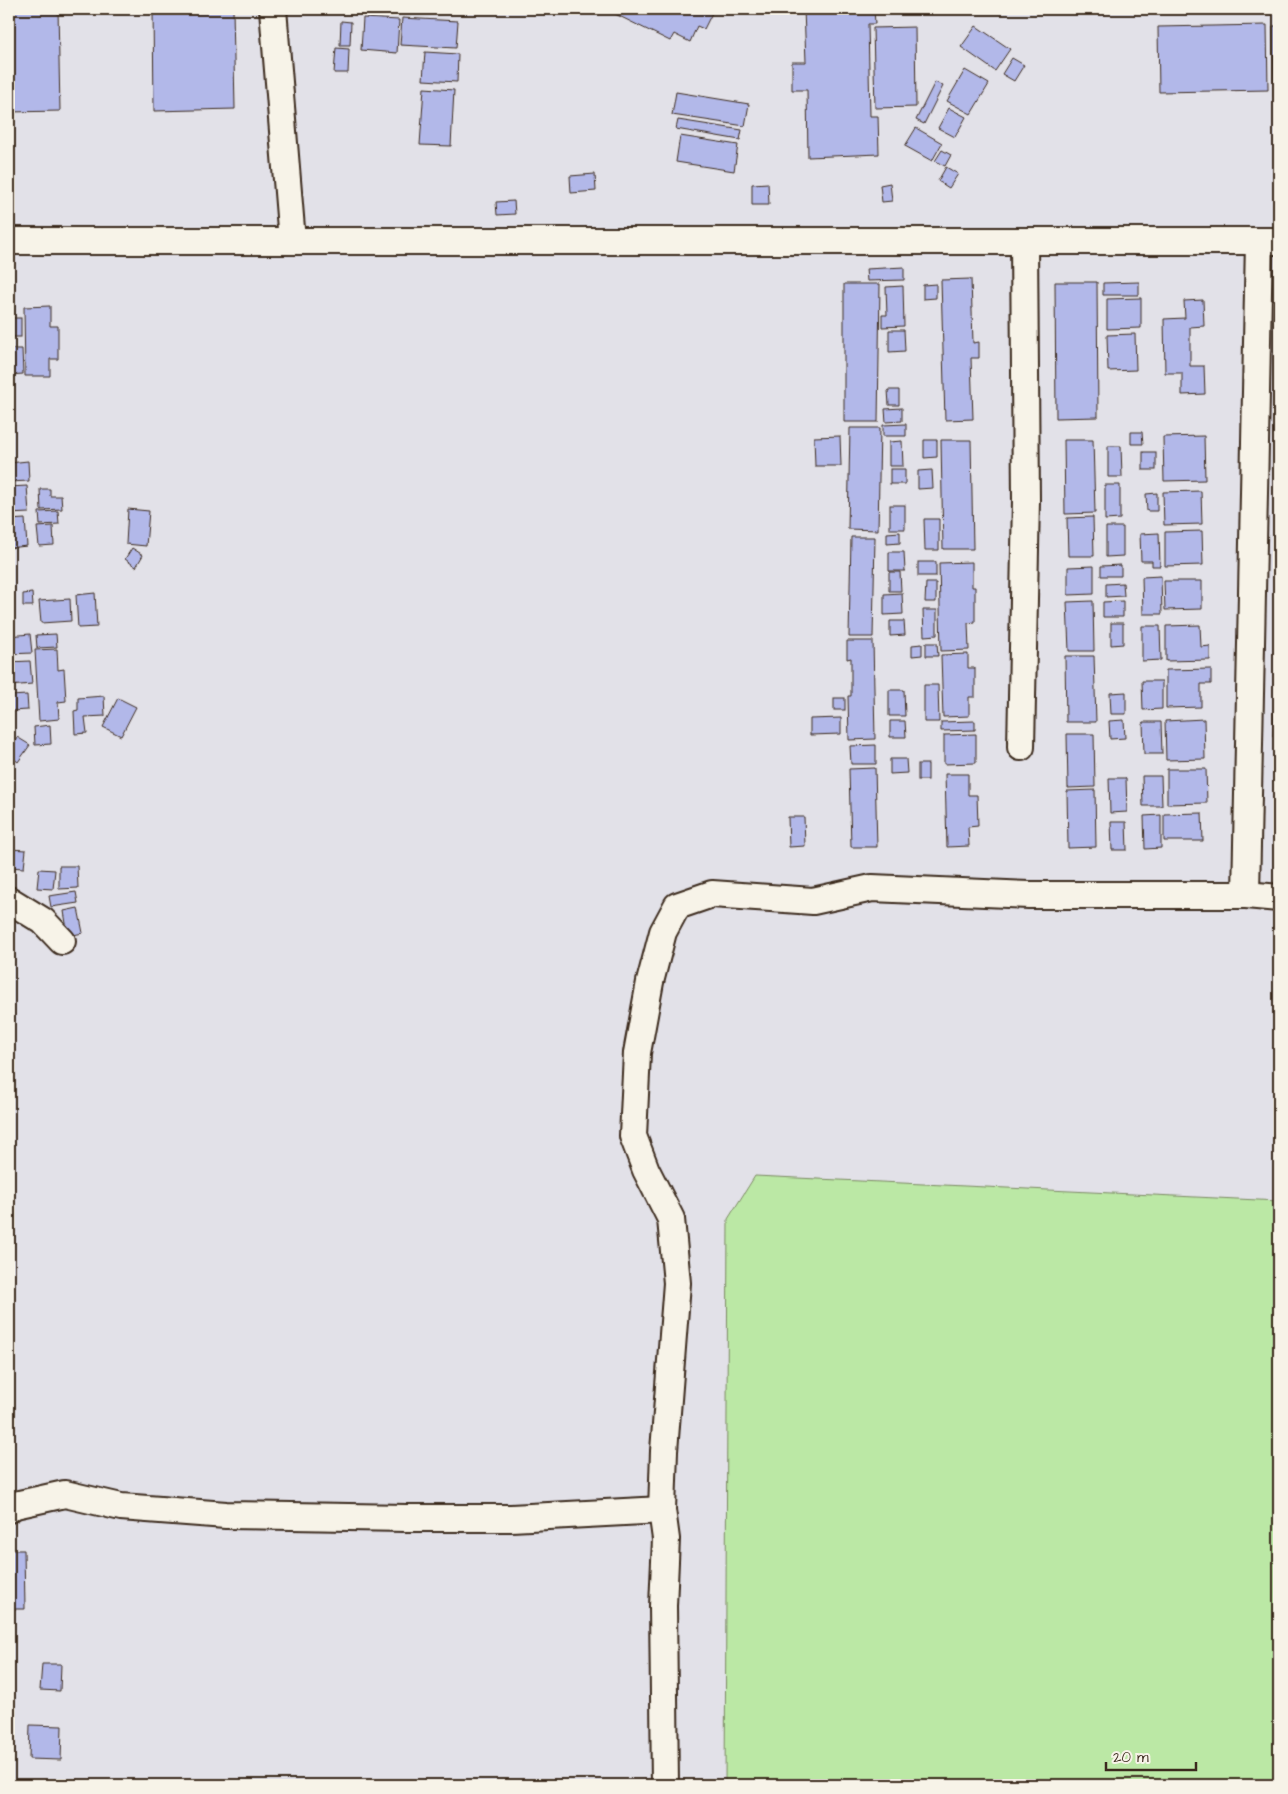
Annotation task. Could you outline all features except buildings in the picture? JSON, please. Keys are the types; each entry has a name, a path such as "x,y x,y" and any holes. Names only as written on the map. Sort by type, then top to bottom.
{"street":[{"path":"272,9 292,241"},
{"path":"1021,747 1026,500 1024,240"},
{"path":"9,241 1269,241 1246,895"},
{"path":"665,1785 663,1606 666,1539 662,1510 664,1451 677,1284 671,1219 646,1170 634,1136 636,1054 650,982 663,932 677,906 712,894 813,901 872,888 1028,895 1246,895 1279,898"},
{"path":"9,900 43,921 62,941"},
{"path":"9,1509 15,1505 65,1494 121,1507 226,1514 502,1518 662,1510"}],"green space":[{"path":"755,1176 1279,1201 1279,1785 725,1785 728,1219"}]}
